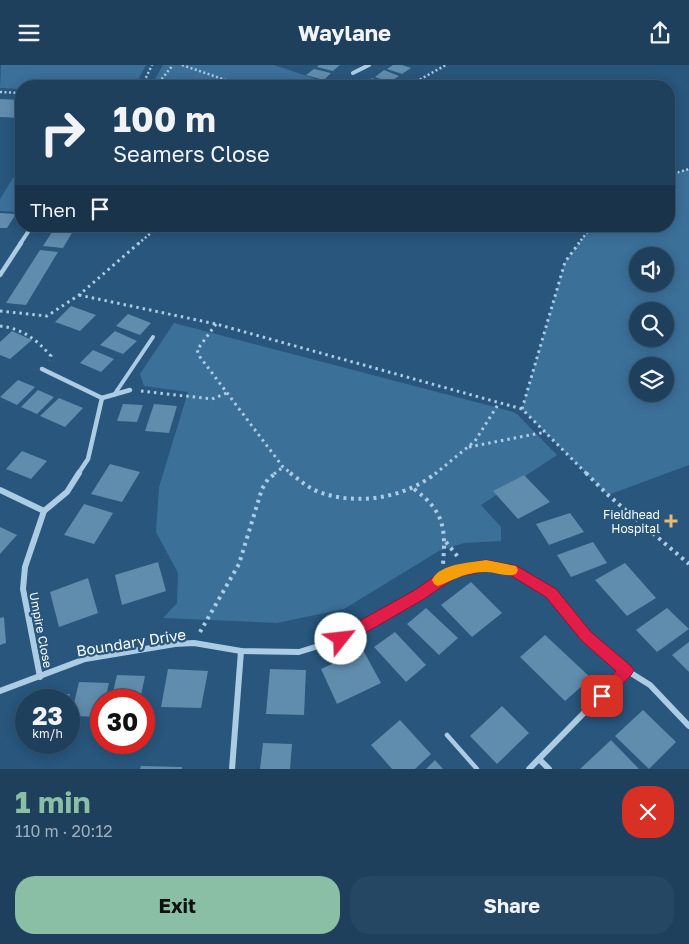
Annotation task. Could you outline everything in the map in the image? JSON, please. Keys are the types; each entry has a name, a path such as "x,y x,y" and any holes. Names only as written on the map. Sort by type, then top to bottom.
{"street":[{"path":"353,73 369,65"},
{"path":"0,275 28,232"},
{"path":"42,369 102,398 130,391"},
{"path":"0,490 44,511 67,491 88,459 102,398"},
{"name":"Umpire Close","path":"40,677 23,589 25,567 44,511"},
{"name":"Boundary Drive","path":"0,691 85,659 175,644 194,643 241,651 299,652 341,639 420,595 442,577 453,571 486,565 512,570 551,593 586,636 626,670 650,685 689,726"},
{"path":"232,769 241,651"},
{"path":"529,769 626,670"},
{"path":"540,759 549,769"}],"lane":[{"path":"114,395 153,337"},
{"path":"447,735 477,769"}],"path":[{"path":"145,80 152,65"},
{"path":"161,80 173,65"},
{"path":"182,65 226,80"},
{"path":"419,80 446,65"},
{"path":"0,92 15,93"},
{"path":"675,173 689,169"},
{"path":"0,311 47,316 79,295 152,232"},
{"path":"522,409 565,262 588,232"},
{"path":"79,295 216,324 522,409 608,495 689,564"},
{"path":"216,324 197,350 227,393 283,467 306,485 338,497 357,500 394,495 414,489 468,447 499,403"},
{"path":"0,326 16,327 38,342 51,356 42,369"},
{"path":"130,391 212,399 227,393"},
{"path":"468,447 546,432"},
{"path":"194,643 239,564 262,489 268,479 283,467"},
{"path":"414,489 431,501 443,521 446,542 442,577"}],"shaded area":[{"path":"1,65 146,65 138,80 15,80 15,89 0,88"},
{"path":"163,65 274,65 319,80 154,80"},
{"path":"689,169 689,465 608,495 522,409 565,262 588,232 675,232 675,173"},
{"path":"15,175 15,212 0,211 0,199"},
{"path":"174,323 510,411 517,414 557,455 481,505 501,527 501,541 464,543 439,551 344,609 277,623 163,618 177,603 178,573 156,532 159,487 188,392 144,386 140,374"}],"building":[{"path":"319,65 340,65 333,71 317,67"},
{"path":"393,65 411,68 402,74 387,69"},
{"path":"314,69 331,73 324,80 306,75"},
{"path":"384,70 399,76 393,80 375,77"},
{"path":"0,99 15,100 15,118 0,117"},
{"path":"0,213 15,214 7,228 0,228"},
{"path":"52,232 72,232 63,248 43,246"},
{"path":"40,250 58,252 26,305 6,303"},
{"path":"71,306 96,315 80,331 55,322"},
{"path":"128,314 151,323 140,335 116,326"},
{"path":"12,331 32,340 10,359 0,355 0,342"},
{"path":"115,331 137,341 123,354 100,345"},
{"path":"93,350 114,359 101,372 80,363"},
{"path":"18,380 35,387 17,405 0,397"},
{"path":"38,390 54,397 37,414 21,407"},
{"path":"59,398 83,408 65,427 40,416"},
{"path":"123,404 143,405 137,422 117,421"},
{"path":"154,404 177,406 169,433 145,431"},
{"path":"22,451 47,461 31,479 6,469"},
{"path":"110,464 140,472 122,502 91,494"},
{"path":"524,475 550,502 518,519 493,491"},
{"path":"84,504 113,513 94,544 64,535"},
{"path":"570,513 584,532 549,545 536,524"},
{"path":"0,527 17,535 0,554"},
{"path":"593,542 607,563 571,577 557,555"},
{"path":"158,562 166,591 122,605 115,575"},
{"path":"625,563 656,598 627,616 595,580"},
{"path":"88,578 98,613 59,627 50,592"},
{"path":"471,582 502,613 472,637 441,605"},
{"path":"426,608 458,638 439,655 407,624"},
{"path":"667,608 689,629 657,652 636,630"},
{"path":"4,617 6,643 0,645 0,618"},
{"path":"395,632 426,665 406,682 374,647"},
{"path":"545,635 591,678 565,701 520,657"},
{"path":"689,642 689,672 672,655"},
{"path":"363,650 381,683 337,704 321,669"},
{"path":"168,669 208,671 201,708 161,707"},
{"path":"270,669 306,670 304,715 266,714"},
{"path":"117,675 145,676 142,689 114,689"},
{"path":"79,682 109,683 108,689 90,689 90,717 80,716 80,689 77,689"},
{"path":"502,706 529,733 497,764 470,736"},
{"path":"643,710 676,742 649,769 615,736"},
{"path":"400,720 431,754 415,769 392,769 371,745"},
{"path":"611,740 639,769 580,769 595,755"},
{"path":"263,743 292,744 290,769 260,769"},
{"path":"435,760 443,769 426,769"},
{"path":"141,766 182,767 182,769 140,769"}],"slow traffic":[{"path":"438,580 453,571 486,565 511,570"}],"place":[{"name":"Fieldhead Hospital","path":"671,521"}],"route":[{"path":"341,639 420,595 442,577 453,571 486,565 512,570 551,593 586,636 626,670 602,696"}]}
